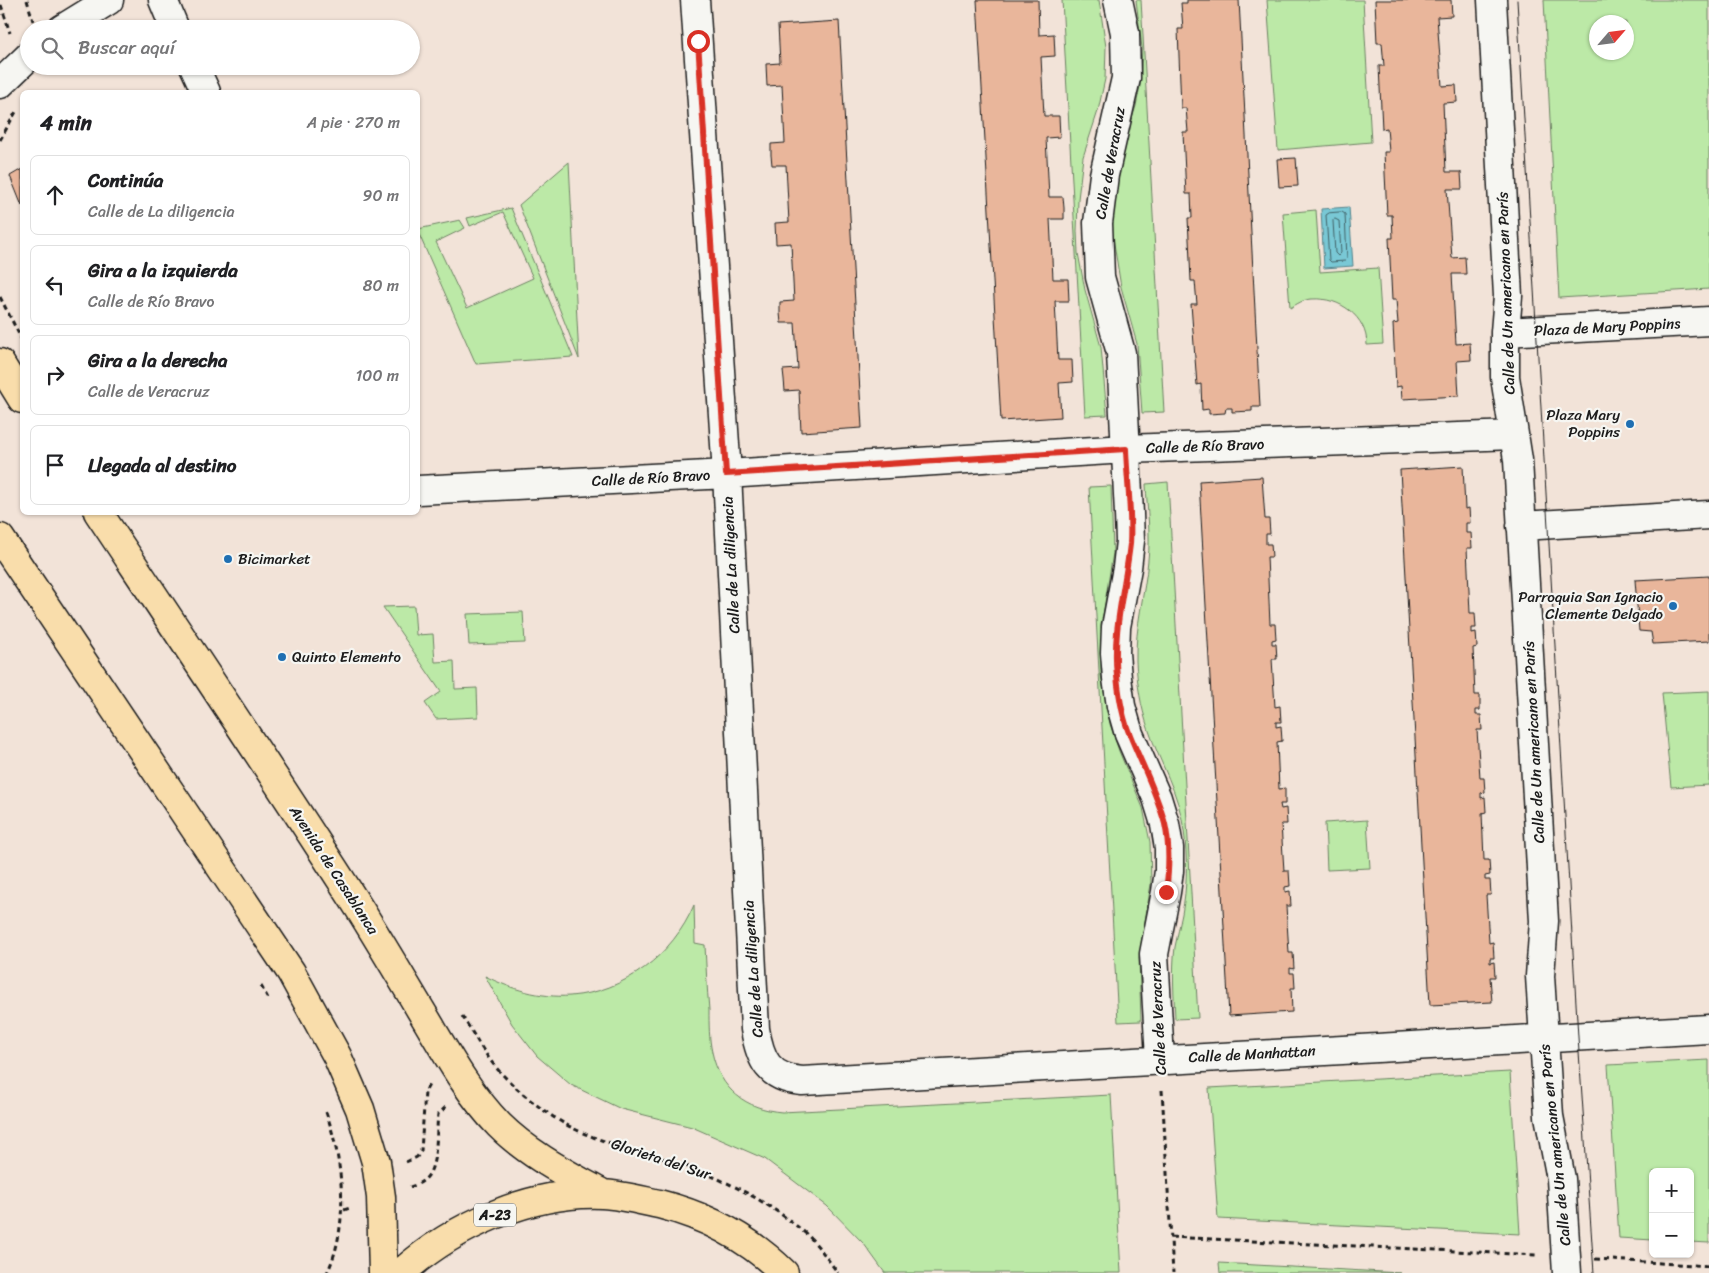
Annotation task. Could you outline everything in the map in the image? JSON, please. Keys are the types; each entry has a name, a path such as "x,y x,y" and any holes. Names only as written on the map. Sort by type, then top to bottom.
{"main road":[{"path":"0,363 20,397"},
{"name":"Avenida de Casablanca","path":"100,515 332,866 478,1101 500,1126 518,1142 603,1194"},
{"path":"0,538 291,972 337,1056 360,1109 376,1162 382,1214 383,1273"},
{"name":"A-23","path":"401,1273 430,1249 488,1217 534,1202 570,1195 603,1194 640,1200 686,1211 726,1229 769,1258 784,1273"}],"street":[{"path":"77,20 109,0"},
{"path":"163,0 171,20"},
{"name":"Calle de La diligencia","path":"695,0 726,474 755,1029 761,1053 769,1067"},
{"name":"Calle de Veracruz","path":"1118,0 1125,33 1126,78 1104,175 1098,223 1100,277 1120,353 1130,541 1116,627 1115,653 1117,678 1129,734 1157,798 1165,824 1169,848 1169,871 1154,954 1160,1059"},
{"name":"Calle de Un americano en París","path":"1492,0 1508,296 1505,332 1505,377 1518,460 1544,921 1540,976 1549,1116 1561,1180 1567,1265"},
{"path":"0,84 20,65"},
{"path":"198,75 205,90"},
{"name":"Plaza de Mary Poppins","path":"1505,332 1709,321"},
{"name":"Calle de Río Bravo","path":"420,490 726,474 1126,449 1514,435"},
{"path":"1521,526 1709,515"},
{"name":"Calle de Manhattan","path":"769,1067 775,1074 802,1081 1709,1028"}],"path":[{"path":"28,0 28,7"},
{"path":"1,5 10,33"},
{"path":"0,140 18,107"},
{"path":"0,297 20,336"},
{"path":"258,979 272,1005"},
{"name":"Glorieta del Sur","path":"482,1048 499,1071 522,1093 564,1123 589,1136 706,1172 755,1197 805,1234 838,1273"},
{"name":"Calle de Veracruz","path":"1160,1059 1173,1273"},
{"path":"406,1162 417,1157 421,1151 426,1092 429,1084 434,1080"},
{"path":"410,1187 424,1180 431,1172 438,1114 449,1105"},
{"path":"323,1106 333,1136 340,1185 340,1229 333,1257 326,1273"},
{"path":"340,1185 350,1182"},
{"path":"344,1210 350,1208"},
{"path":"1170,1237 1567,1265 1709,1266"}],"green space":[{"path":"1062,0 1099,0 1106,47 1105,79 1098,111 1083,157 1078,199 1077,231 1078,253 1085,290 1101,347 1107,415 1085,416"},
{"path":"1136,0 1141,0 1164,412 1142,413 1137,344 1121,287 1112,231 1113,196 1123,147 1136,106 1140,86 1142,48"},
{"path":"1267,0 1363,0 1371,142 1278,150"},
{"path":"1544,0 1709,0 1709,289 1559,298"},
{"path":"569,162 579,359 519,205"},
{"path":"511,208 573,357 476,364 420,237 420,229 460,220 465,228 436,242 467,308 533,278 503,212 470,226 467,218"},
{"path":"1316,210 1320,272 1378,268 1383,344 1367,345 1366,335 1357,318 1342,305 1332,301 1309,299 1290,308 1283,213"},
{"path":"1168,482 1198,1018 1175,1019 1174,956 1185,894 1185,841 1182,817 1178,804 1146,720 1137,678 1136,661 1137,635 1149,551 1146,484"},
{"path":"1111,486 1113,553 1102,621 1101,675 1110,724 1143,808 1150,842 1151,884 1139,958 1141,1021 1118,1022 1089,487"},
{"path":"414,606 416,635 433,634 435,662 454,661 455,689 477,688 478,717 436,719 425,703 441,692 383,607"},
{"path":"523,612 525,643 469,645 467,614"},
{"path":"1709,691 1709,785 1671,787 1662,693"},
{"path":"1367,820 1370,868 1327,870 1325,823"},
{"path":"694,905 695,943 705,945 712,1052 721,1077 736,1095 746,1102 757,1107 782,1112 1111,1095 1121,1273 885,1273 864,1244 827,1206 765,1159 692,1127 621,1109 571,1085 537,1056 512,1024 485,976 515,989 548,996 570,996 590,993 609,987 627,979 660,955 685,923"},
{"path":"1709,1060 1709,1243 1694,1242 1694,1168 1649,1168 1649,1240 1619,1238 1608,1065"},
{"path":"1510,1072 1520,1234 1218,1219 1209,1088"},
{"path":"1219,1263 1401,1273 1220,1273"}],"water":[{"path":"1349,207 1353,266 1324,268 1321,209"}],"building":[{"path":"977,0 1038,0 1039,35 1054,34 1055,56 1041,57 1044,116 1059,116 1060,137 1046,138 1049,197 1063,197 1064,208 1064,219 1050,219 1053,279 1068,279 1069,301 1055,301 1058,360 1072,360 1073,382 1059,383 1061,417 1001,421"},
{"path":"1187,0 1239,0 1260,407 1252,407 1252,411 1232,412 1232,408 1226,408 1225,413 1209,414 1209,409 1202,410 1201,384 1197,385 1191,304 1197,304 1195,281 1191,281 1188,218 1192,218 1191,194 1186,194 1183,132 1188,132 1186,108 1181,108 1178,29 1183,29 1181,3 1187,3"},
{"path":"1375,0 1451,0 1452,16 1437,17 1442,86 1456,85 1457,102 1443,103 1446,172 1461,172 1462,189 1447,189 1452,258 1465,257 1466,274 1452,274 1456,344 1470,343 1471,360 1457,361 1459,396 1402,399 1401,386 1396,387 1393,324 1398,323 1396,300 1392,300 1389,238 1393,238 1392,215 1387,215 1384,152 1389,152 1387,128 1382,129 1379,66 1384,66 1382,43 1377,43"},
{"path":"839,21 862,428 801,432 799,390 785,391 783,370 798,369 795,323 781,323 780,313 780,302 794,301 791,243 776,244 775,223 789,222 786,165 772,165 771,155 771,144 785,143 782,85 767,86 766,64 780,63 778,25"},
{"path":"1296,158 1298,186 1279,187 1277,159"},
{"path":"20,170 20,201 10,176"},
{"path":"1463,466 1465,509 1469,508 1470,523 1466,523 1466,533 1471,533 1472,548 1467,548 1470,613 1475,613 1476,628 1472,628 1472,633 1476,632 1477,647 1473,648 1475,695 1480,695 1480,710 1476,710 1476,715 1481,715 1482,730 1477,730 1480,778 1484,778 1485,792 1481,793 1481,798 1485,797 1486,812 1482,813 1484,860 1489,860 1490,875 1485,876 1485,880 1490,880 1491,895 1486,895 1489,943 1493,942 1494,958 1490,958 1490,963 1494,962 1495,977 1490,977 1492,1002 1430,1005 1400,470"},
{"path":"1262,477 1265,519 1269,519 1270,534 1266,534 1266,544 1271,544 1272,557 1267,557 1270,624 1275,624 1276,639 1272,640 1272,644 1276,644 1277,659 1272,659 1275,707 1280,706 1281,722 1276,722 1276,727 1281,726 1282,741 1277,742 1279,789 1285,788 1285,804 1280,804 1281,809 1286,808 1287,824 1281,824 1284,871 1289,871 1290,886 1285,887 1285,892 1290,891 1291,906 1286,906 1289,953 1293,953 1294,969 1290,968 1290,973 1294,973 1295,988 1291,988 1292,1012 1229,1016 1199,481"},
{"name":"Parroquia San Ignacio Clemente Delgado","path":"1709,576 1709,641 1653,644 1651,632 1639,631 1635,580"}],"tram line":[{"path":"1517,0 1578,1037 1594,1273"}],"place":[{"name":"Plaza Mary Poppins","path":"1630,424"},
{"name":"Bicimarket","path":"228,559"},
{"name":"Parroquia San Ignacio Clemente Delgado","path":"1673,606"},
{"name":"Quinto Elemento","path":"282,657"}],"route":[{"path":"698,41 726,474 1126,449 1130,541 1116,627 1115,653 1117,678 1121,706 1129,734 1157,798 1165,824 1169,848 1169,871 1166,892"}]}
